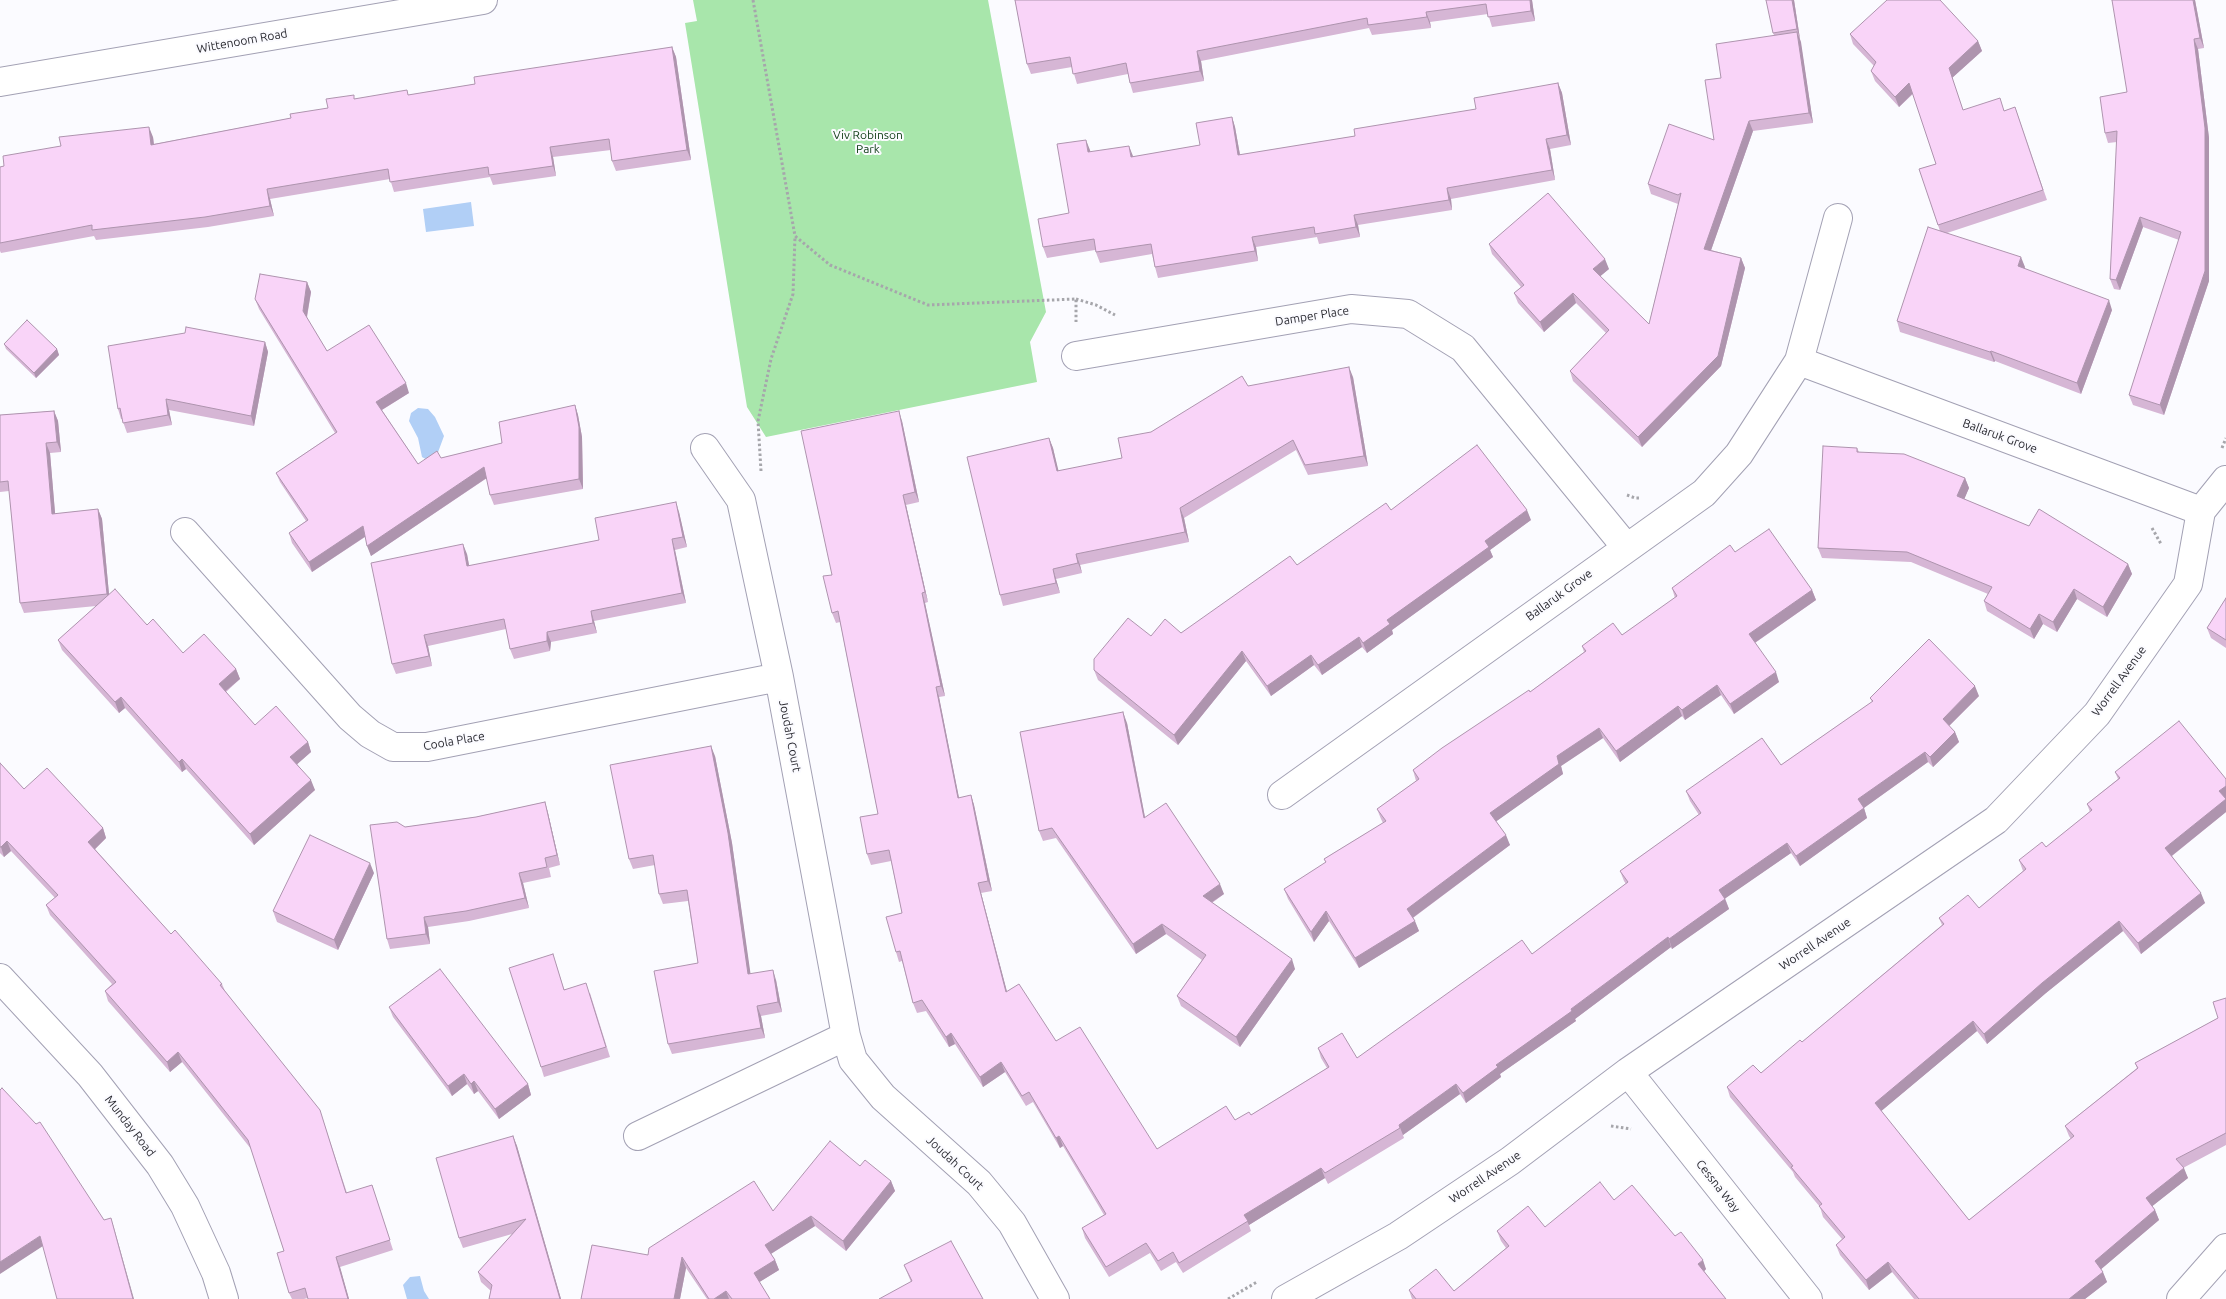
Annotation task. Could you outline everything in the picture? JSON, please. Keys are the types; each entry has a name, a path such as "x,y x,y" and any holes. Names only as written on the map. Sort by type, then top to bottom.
{"street":[{"name":"Wittenoom Road","path":"0,82 483,0"},
{"name":"Ballaruk Grove","path":"1282,794 1704,493 1740,454 1799,360 1838,218"},
{"name":"Damper Place","path":"1076,356 1352,308 1408,314 1463,348 1626,548"},
{"name":"Ballaruk Grove","path":"1799,360 2201,511"},
{"name":"Joudah Court","path":"705,448 741,500 779,677 846,1036 854,1060 882,1097 979,1183 1012,1223 1055,1299"},
{"name":"Worrell Avenue","path":"1286,1299 1398,1236 1510,1161 1628,1072 1996,820 2097,714 2188,584 2201,511 2226,480"},
{"name":"Coola Place","path":"185,532 350,716 370,734 393,747 427,747 779,677"},
{"name":"Munday Road","path":"0,978 90,1075 160,1165 185,1206 216,1273 224,1299"},
{"path":"638,1136 846,1036"},
{"name":"Cessna Way","path":"1628,1072 1808,1299"},
{"path":"2181,1299 2226,1248"}],"path":[{"path":"753,0 794,236 793,294 771,359 758,421 762,478"},
{"path":"794,236 830,265 928,305 1076,299 1096,305 1119,318"},
{"path":"1076,299 1076,356"},
{"path":"1626,494 1635,498 1644,498"},
{"path":"2150,525 2161,542 2162,552"},
{"path":"1228,1299 1258,1282"}],"green space":[{"name":"Viv Robinson Park","path":"693,0 988,0 1046,312 1030,342 1037,382 766,437 747,407 685,23 697,21"}],"water":[{"path":"471,202 474,226 426,232 423,209"},
{"path":"418,408 428,409 435,417 444,436 437,455 429,461 422,457 418,438 409,421 411,413"},
{"path":"420,1276 424,1291 429,1299 407,1299 403,1285 410,1277"}],"building":[{"path":"1015,0 1530,0 1531,11 1488,17 1486,4 1426,12 1427,17 1368,25 1367,18 1197,51 1200,71 1130,83 1126,63 1073,74 1070,57 1027,64"},
{"path":"1766,0 1792,0 1797,29 1773,33"},
{"path":"1887,0 1940,0 1978,41 1949,68 1963,110 2000,98 2004,111 2015,107 2043,190 1938,225 1919,169 1936,164 1909,83 1895,97 1871,71 1876,62 1850,34"},
{"path":"2112,0 2193,0 2200,38 2194,39 2205,128 2205,271 2160,405 2129,395 2181,232 2140,217 2116,280 2110,279 2117,131 2105,133 2100,97 2127,92"},
{"path":"1797,32 1809,113 1749,121 1704,249 1741,258 1718,356 1638,437 1570,371 1609,330 1573,293 1540,322 1514,293 1524,285 1489,244 1548,193 1605,259 1593,269 1649,324 1681,193 1678,195 1648,184 1669,124 1714,140 1705,80 1721,78 1716,44"},
{"path":"672,47 687,150 612,161 609,139 550,147 553,166 489,175 488,167 390,182 388,169 267,189 270,206 205,217 92,230 92,225 0,243 0,167 4,166 3,156 61,146 59,137 149,127 151,145 291,118 290,114 328,108 326,99 354,95 354,99 407,90 408,95 475,84 474,77"},
{"path":"1558,83 1567,135 1546,139 1552,170 1447,188 1449,200 1354,215 1356,227 1315,234 1314,227 1252,237 1255,251 1155,267 1151,244 1096,252 1094,239 1043,247 1038,219 1069,213 1057,144 1086,140 1088,152 1129,146 1131,157 1200,145 1196,123 1232,117 1238,155 1355,136 1354,129 1476,109 1474,98"},
{"path":"1928,227 2021,257 2018,266 2109,300 2077,383 1991,351 1897,321"},
{"path":"260,274 307,282 303,311 327,351 369,325 406,383 376,402 418,464 437,451 441,458 502,443 499,422 575,405 579,427 579,479 490,495 484,467 367,546 363,526 309,562 289,533 308,520 276,473 337,432 255,299"},
{"path":"27,320 57,349 34,373 4,344"},
{"path":"186,327 265,342 251,416 166,399 168,415 123,423 120,408 118,409 108,346 185,333"},
{"path":"1349,367 1364,456 1305,465 1293,440 1180,508 1185,532 1076,554 1078,563 1053,569 1056,583 1000,595 967,457 1049,438 1057,471 1122,458 1118,438 1151,432 1242,376 1248,386"},
{"path":"54,411 57,442 46,443 52,514 98,509 107,594 20,603 8,481 0,482 0,415"},
{"path":"899,411 915,492 903,495 925,592 922,593 941,686 936,687 958,798 971,795 988,881 978,883 1006,992 1019,984 1056,1041 1080,1027 1157,1149 1226,1106 1235,1120 1249,1112 1251,1115 1329,1067 1318,1048 1342,1033 1357,1058 1522,940 1532,954 1628,882 1620,871 1701,813 1686,791 1762,738 1781,765 1873,701 1870,698 1929,639 1975,686 1943,719 1955,732 1930,757 1925,752 1858,799 1864,808 1796,856 1787,843 1719,890 1725,899 1669,939 1668,937 1571,1009 1572,1011 1496,1065 1498,1067 1463,1093 1456,1084 1399,1125 1400,1128 1325,1173 1321,1168 1244,1215 1248,1221 1179,1263 1173,1252 1158,1261 1146,1243 1106,1267 1082,1228 1106,1214 1059,1136 1056,1138 1029,1092 1022,1096 1001,1062 980,1077 951,1033 946,1037 922,1000 913,1003 900,951 896,952 886,917 902,913 889,850 867,854 860,817 878,814 838,611 832,613 823,576 832,575 801,431"},
{"path":"1477,445 1527,510 1485,541 1489,547 1387,620 1390,624 1363,643 1359,637 1318,665 1311,655 1267,686 1242,651 1174,735 1094,670 1094,659 1128,618 1151,636 1165,619 1181,633 1290,556 1297,565 1386,503 1391,510"},
{"path":"1823,446 1857,448 1857,452 1904,454 1965,478 1957,496 2029,526 2039,509 2128,564 2103,607 2074,589 2053,622 2039,614 2030,629 1984,601 1992,587 1907,552 1818,548"},
{"path":"676,502 683,537 672,539 682,593 591,611 593,623 547,632 547,641 510,649 504,619 424,635 429,656 392,664 371,563 463,544 467,566 599,540 595,518"},
{"path":"1769,529 1812,590 1749,634 1776,672 1730,704 1717,685 1682,710 1678,706 1616,751 1599,728 1557,756 1559,764 1490,813 1506,835 1407,909 1415,921 1355,958 1326,911 1311,932 1284,889 1326,862 1324,859 1386,821 1377,809 1419,779 1413,770 1442,748 1529,690 1530,692 1586,651 1582,646 1613,623 1622,635 1677,596 1672,588 1730,545 1735,552"},
{"path":"115,589 147,625 153,619 183,653 204,634 236,669 219,684 255,725 276,706 308,742 290,757 311,780 250,834 182,759 179,762 121,697 115,702 58,640"},
{"path":"2226,598 2226,640 2207,628"},
{"path":"1123,712 1144,818 1166,803 1220,884 1203,896 1292,959 1236,1037 1177,996 1206,955 1162,924 1133,944 1052,828 1039,831 1020,732"},
{"path":"2179,721 2226,779 2226,786 2219,791 2226,799 2165,848 2201,893 2138,943 2119,921 2042,983 1984,1034 1973,1021 1875,1103 1969,1220 2074,1136 2065,1126 2138,1068 2135,1063 2218,1018 2213,1002 2226,998 2226,1133 2176,1159 2184,1168 2146,1198 2155,1210 2095,1261 2103,1272 2069,1299 1919,1299 1888,1262 1866,1280 1836,1245 1845,1237 1819,1206 1822,1204 1727,1087 1753,1065 1761,1073 1800,1040 1802,1042 1944,924 1939,918 1968,895 1979,908 2026,869 2019,860 2042,842 2046,847 2092,810 2087,804 2120,778 2115,772"},
{"path":"711,746 728,833 748,974 773,970 778,1002 757,1006 761,1028 668,1044 654,971 698,963 687,890 659,894 653,855 629,859 610,765"},
{"path":"0,763 24,789 47,768 103,828 88,842 171,934 175,930 222,984 220,985 320,1110 346,1193 372,1185 390,1240 336,1257 348,1299 308,1299 305,1288 289,1293 277,1253 284,1251 248,1140 178,1052 167,1062 105,991 116,982 46,905 58,895 7,841 0,847"},
{"path":"545,802 557,855 545,858 547,867 519,873 525,898 466,911 424,917 426,934 387,939 370,825 397,822 405,827 476,817"},
{"path":"310,835 370,863 334,940 273,911"},
{"path":"553,954 564,990 586,983 606,1047 541,1067 509,968"},
{"path":"440,969 528,1084 495,1109 474,1081 471,1084 464,1074 448,1086 389,1007"},
{"path":"2,1088 36,1124 40,1122 104,1220 111,1218 133,1299 57,1299 40,1236 0,1262 0,1090"},
{"path":"513,1136 560,1299 489,1299 492,1285 478,1272 526,1219 459,1238 436,1158"},
{"path":"830,1141 860,1166 865,1160 891,1181 843,1241 811,1216 765,1245 775,1260 754,1273 770,1299 732,1299 726,1291 714,1299 709,1299 682,1257 674,1299 581,1299 592,1245 648,1255 649,1248 754,1181 773,1211"},
{"path":"1600,1182 1614,1200 1632,1185 1675,1236 1681,1232 1703,1260 1698,1264 1726,1299 1416,1299 1409,1290 1436,1269 1454,1291 1509,1246 1497,1231 1528,1206 1545,1227"},
{"path":"951,1241 983,1299 879,1299 912,1281 904,1265"}]}
